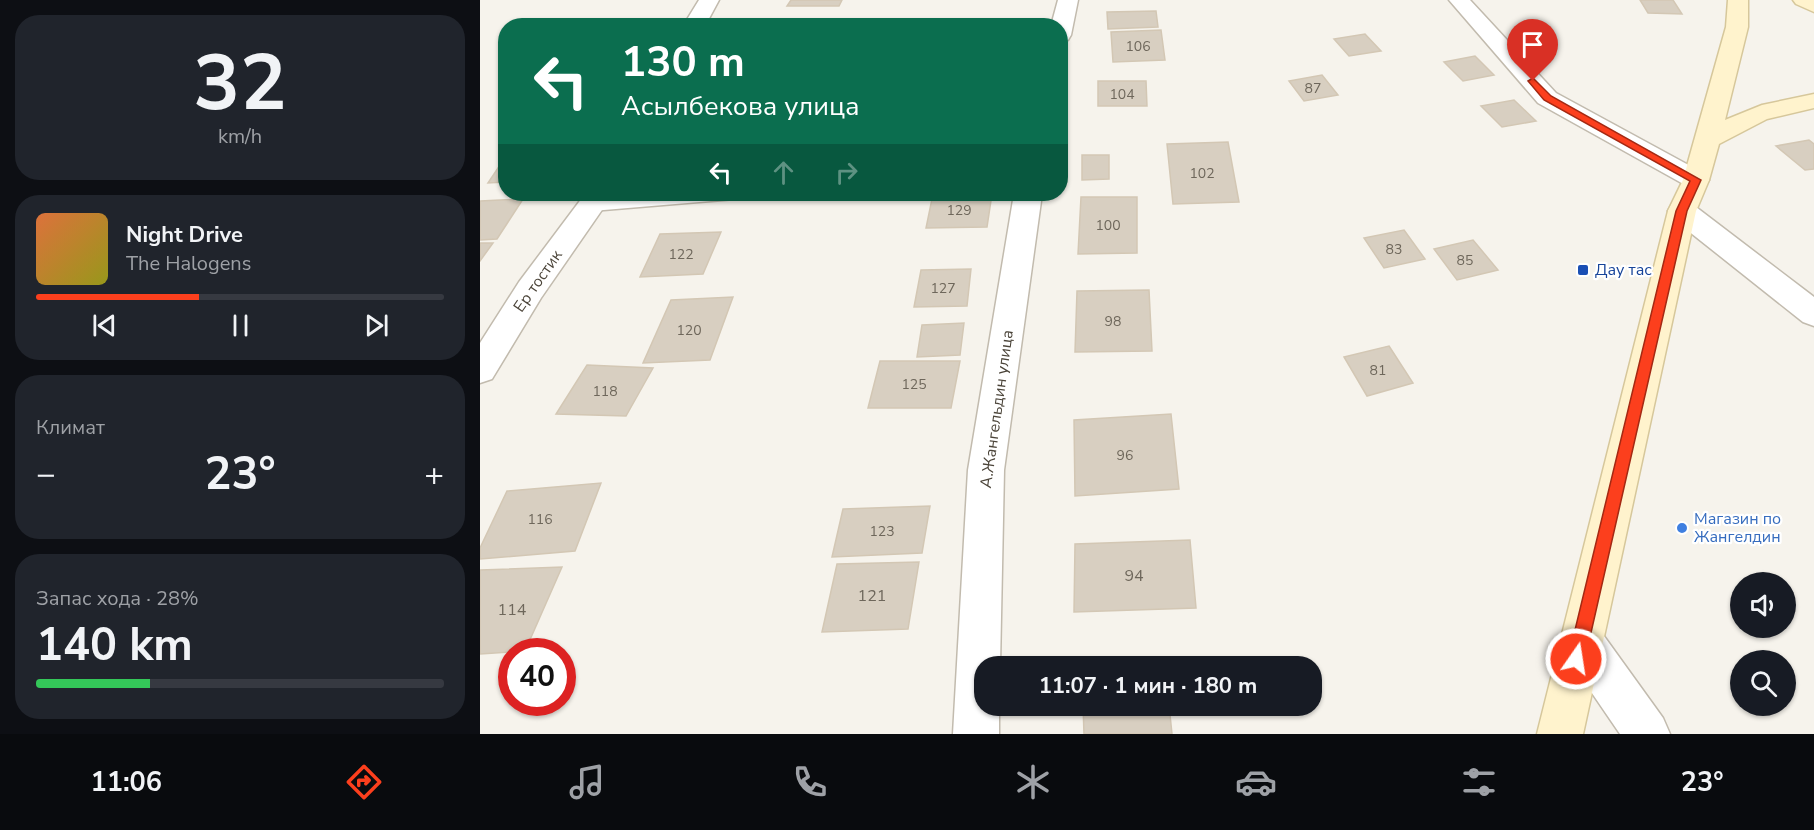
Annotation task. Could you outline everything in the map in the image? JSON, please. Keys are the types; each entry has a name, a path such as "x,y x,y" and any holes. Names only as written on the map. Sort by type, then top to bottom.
{"street":[{"path":"699,18 709,0"},
{"path":"1064,18 1068,0"},
{"path":"1459,0 1547,98 1696,180"},
{"path":"1560,734 1682,211 1696,180 1737,27 1738,0"},
{"path":"1803,0 1814,6"},
{"path":"1707,140 1741,120 1769,109 1814,101"},
{"name":"Ер тостик","path":"480,370 530,290 595,201"},
{"name":"А.Жангельдин улица","path":"976,734 986,470 1027,201"},
{"path":"1682,211 1814,314"},
{"path":"1581,640 1647,734"}],"building":[{"path":"791,0 842,0 839,6 787,6"},
{"path":"1640,0 1673,0 1682,14 1648,13"},
{"path":"1156,11 1158,27 1108,29 1107,12"},
{"path":"1161,30 1165,60 1113,62 1111,32"},
{"path":"1365,34 1381,51 1349,56 1334,39"},
{"path":"1475,56 1494,75 1463,81 1444,62"},
{"path":"1322,75 1338,95 1304,101 1289,81"},
{"path":"1098,81 1146,81 1147,106 1098,106"},
{"path":"1514,100 1536,121 1502,127 1481,106"},
{"path":"1809,140 1814,144 1814,169 1805,170 1776,146"},
{"path":"1228,142 1239,202 1173,204 1167,144"},
{"path":"1082,155 1109,155 1109,179 1082,180"},
{"path":"498,168 498,182 488,183"},
{"path":"1081,197 1137,197 1137,253 1078,254"},
{"path":"480,201 522,201 497,239 480,240"},
{"path":"932,201 991,201 987,227 926,228"},
{"path":"1404,230 1425,259 1384,268 1364,238"},
{"path":"721,232 703,274 640,277 660,234"},
{"path":"1473,240 1498,270 1457,280 1434,249"},
{"path":"480,243 493,243 480,261"},
{"path":"971,269 967,306 914,307 921,270"},
{"path":"1149,290 1152,351 1075,352 1077,291"},
{"path":"733,297 710,360 643,363 671,300"},
{"path":"964,323 960,355 917,357 922,325"},
{"path":"1389,346 1413,383 1367,396 1344,357"},
{"path":"880,361 960,361 951,408 868,408"},
{"path":"587,365 653,368 626,416 556,414"},
{"path":"1171,414 1179,489 1075,496 1074,420"},
{"path":"601,483 575,551 480,559 480,548 507,491"},
{"path":"930,506 922,553 832,557 843,509"},
{"path":"1190,540 1196,608 1074,612 1075,544"},
{"path":"919,562 908,629 822,632 837,564"},
{"path":"562,567 531,638 498,638 498,653 480,654 480,570"},
{"path":"1083,716 1170,716 1172,734 1084,734"}],"place":[{"name":"Дау тас","path":"1583,270"},
{"name":"Магазин по Жангелдин","path":"1682,528"}],"route":[{"path":"1533,81 1547,98 1696,180 1682,211 1576,659"}]}
